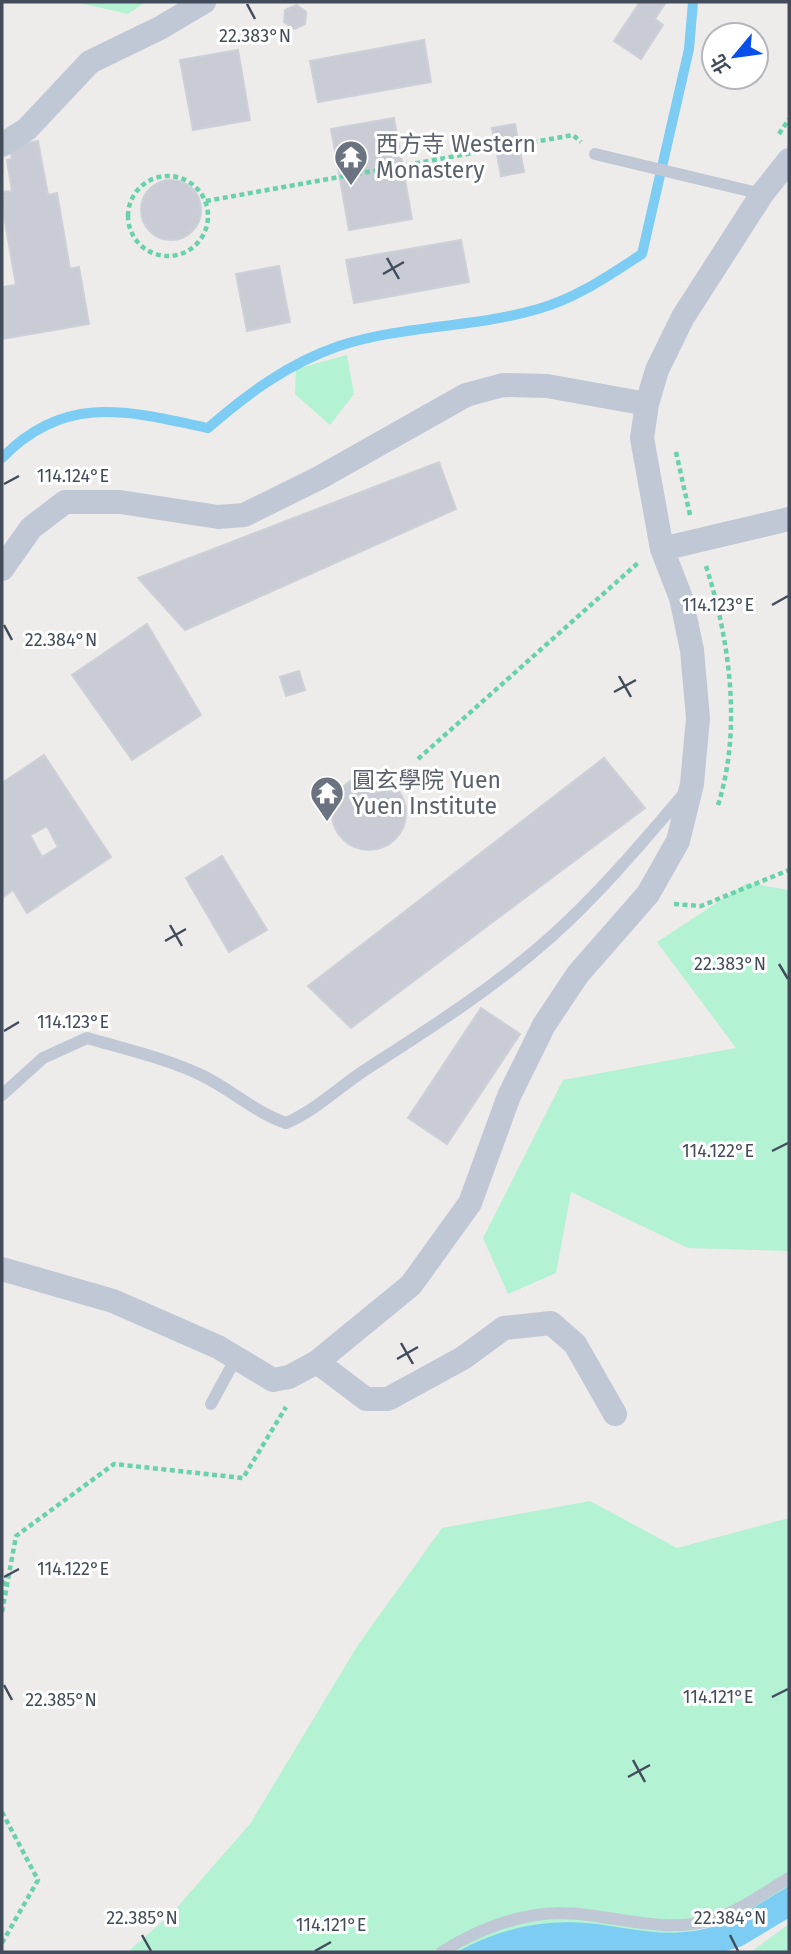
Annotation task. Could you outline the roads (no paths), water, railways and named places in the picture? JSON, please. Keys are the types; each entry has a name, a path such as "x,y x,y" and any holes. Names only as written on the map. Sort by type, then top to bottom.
{"street":[{"path":"2,145 27,129 90,62 204,2"},
{"path":"2,1269 113,1301 236,1358 273,1380 289,1377 317,1362 411,1285 470,1203 509,1096 544,1025 579,974 648,894 678,841 692,785 698,718 692,650 681,598 653,553 642,438 647,404 657,369 683,317 762,194 789,160"},
{"path":"2,569 31,528 65,502 120,502 218,517 244,515 319,478 467,395 503,385 547,386 647,404"},
{"path":"653,553 789,519"},
{"path":"317,1362 366,1399 388,1399 463,1358 505,1328 551,1323 575,1343 615,1414"}],"lane":[{"path":"595,154 762,194"},
{"path":"2,1095 43,1058 87,1038 156,1058 202,1076 262,1115 286,1123 310,1112 477,994 550,938 631,858 692,785"},
{"path":"211,1404 236,1358"},
{"path":"442,1952 485,1929 517,1919 559,1913 664,1926 710,1921 743,1906 789,1878"}],"water":[{"path":"789,1886 789,1918 742,1946 723,1952 457,1952 503,1932 552,1923 586,1923 666,1933 693,1931 719,1924 743,1913"}],"waterway":[{"path":"2,458 26,437 74,415 124,413 208,428 269,381 321,353 363,339 488,320 538,309 579,293 642,254 689,49 693,2"}],"place":[{"name":"西方寺 Western Monastery","path":"351,187"},
{"name":"圓玄學院 Yuen Yuen Institute","path":"327,823"}]}
